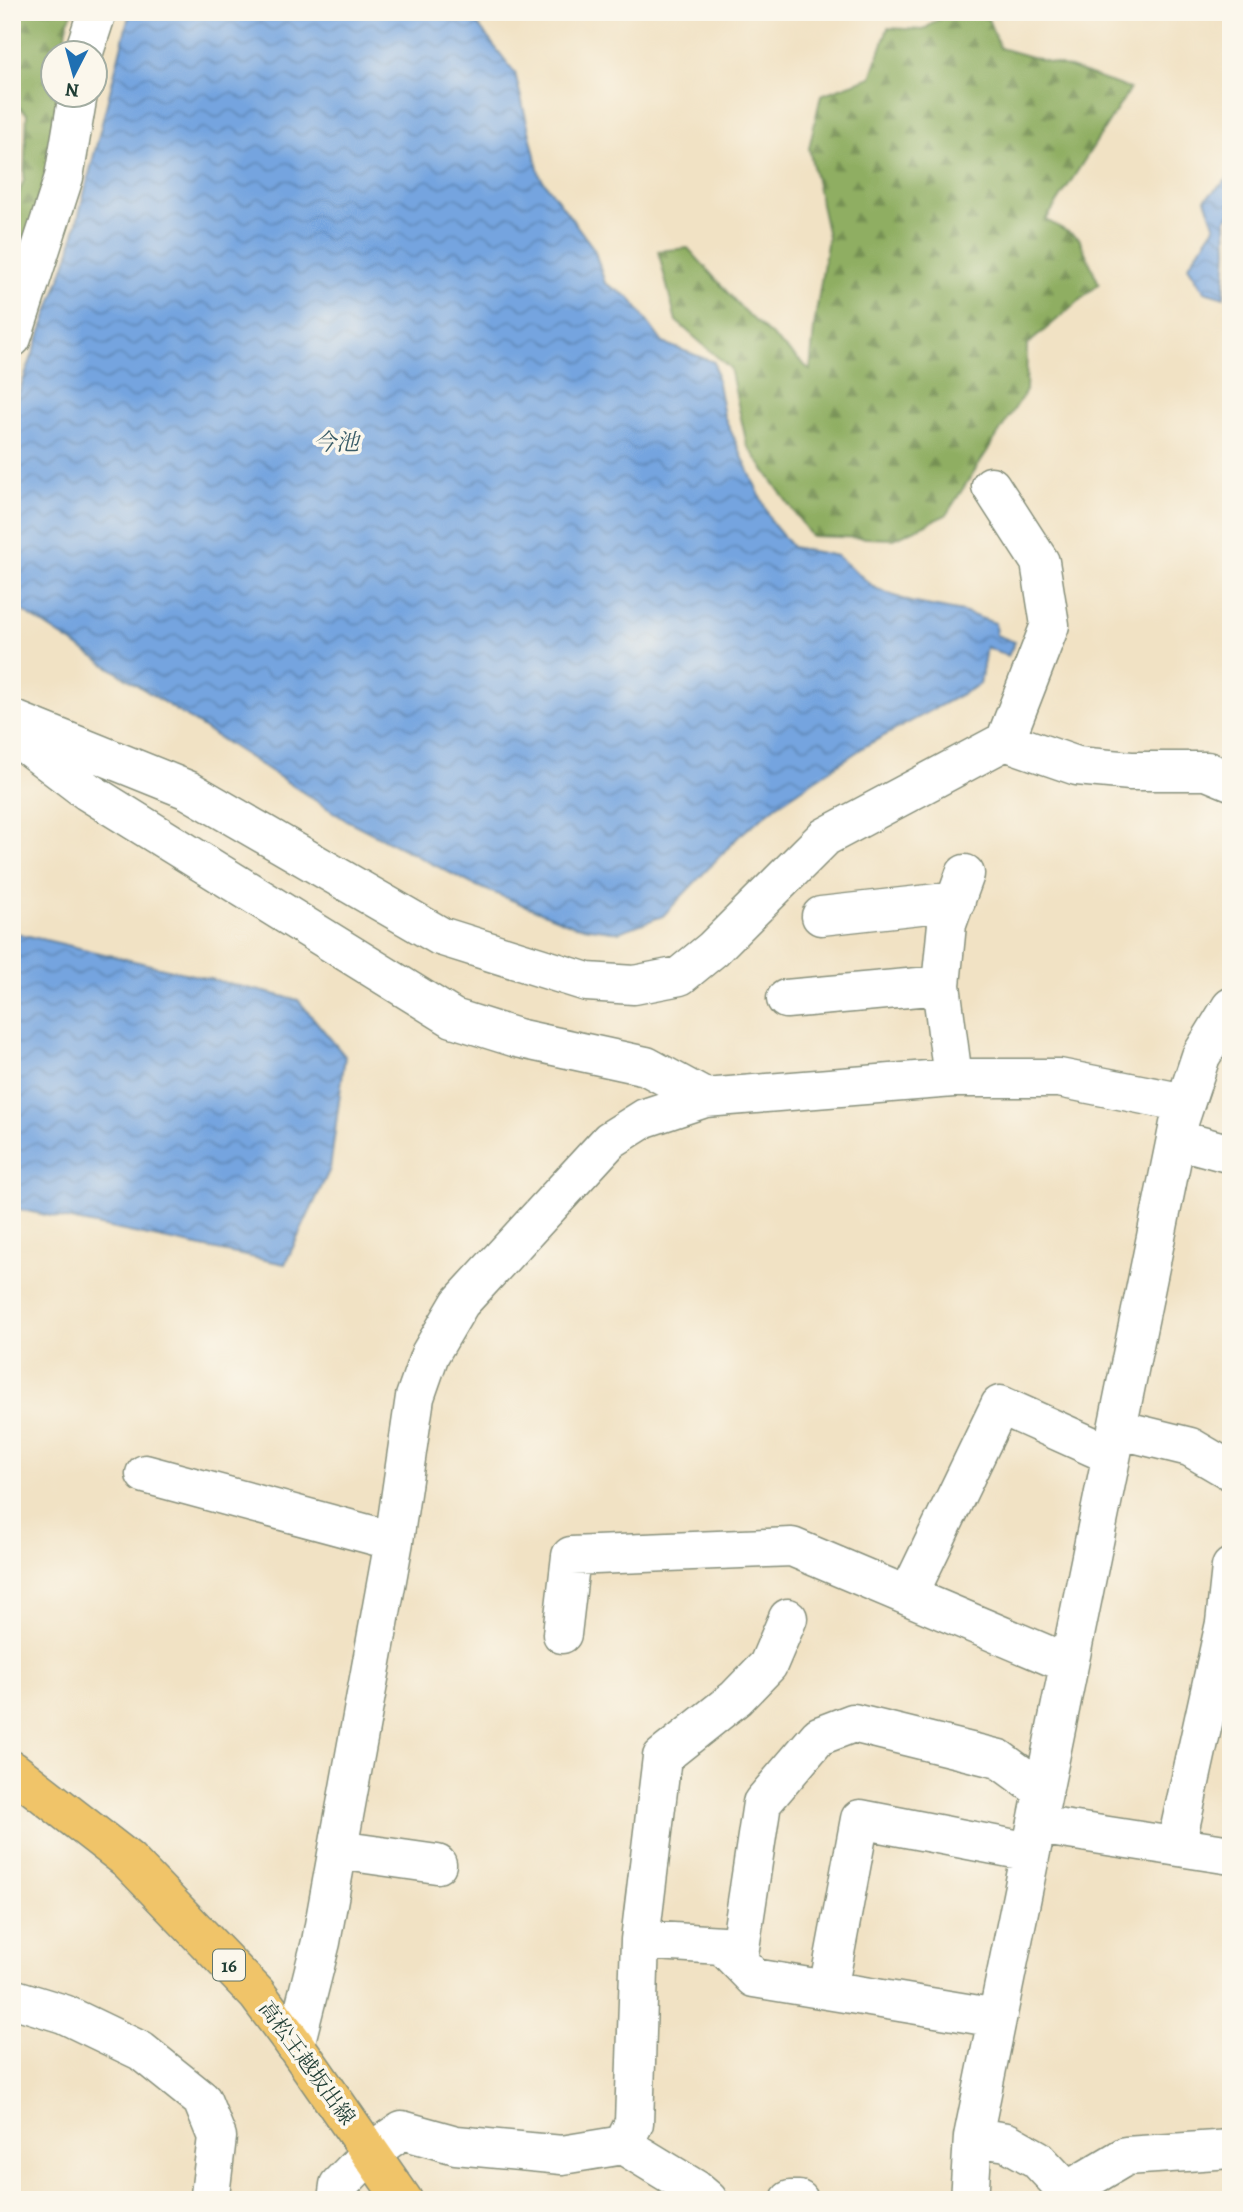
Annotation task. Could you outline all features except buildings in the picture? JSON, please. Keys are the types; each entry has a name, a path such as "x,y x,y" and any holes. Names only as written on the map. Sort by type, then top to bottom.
{"main road":[{"name":"高松王越坂出線","path":"12,1770 128,1860 257,1994 371,2152 402,2200"}],"street":[{"path":"89,38 97,12"},
{"path":"12,338 64,177 76,108"},
{"path":"12,719 188,790 440,936 587,982 634,985 680,976 713,949 825,836 1005,741 1050,625 1040,562 991,486"},
{"path":"12,734 87,791 453,1018 517,1038 646,1066 705,1098"},
{"path":"1005,741 1077,766 1131,771 1207,771 1231,781"},
{"path":"821,916 960,888 947,924 941,985 953,1079"},
{"path":"786,999 941,985"},
{"path":"969,2200 973,2137 1181,1121 1201,1056 1231,1007"},
{"path":"295,2045 321,1942 394,1541 415,1397 430,1354 460,1303 610,1140 645,1118 705,1098 953,1079 1059,1078 1181,1121 1231,1154"},
{"path":"908,1596 1000,1405 1114,1442 1190,1447 1231,1471"},
{"path":"145,1474 394,1541"},
{"path":"562,1634 571,1556 792,1547 1069,1664"},
{"path":"1176,1846 1225,1623 1231,1567"},
{"path":"623,2145 634,2123 640,1940 662,1757 736,1698 768,1665 788,1618"},
{"path":"738,1961 762,1803 819,1736 852,1723 999,1759 1037,1823"},
{"path":"828,1990 860,1819 1037,1823 1231,1855"},
{"path":"338,1850 437,1864"},
{"path":"640,1940 722,1945 754,1978 997,2018"},
{"path":"12,1998 64,2014 141,2051 202,2100 217,2137 211,2195 213,2200"},
{"path":"337,2200 339,2185 371,2152 402,2130 456,2145 562,2155 623,2145 695,2189 708,2200"},
{"path":"973,2137 1007,2142 1037,2160 1067,2192 1126,2156 1231,2149"},
{"path":"790,2200 799,2200"}],"green space":[{"path":"12,12 73,12 68,21 65,38 38,38 38,108 56,108 45,186 12,286 12,209 24,180 27,114 12,101"},
{"path":"949,12 969,12 988,19 1000,48 1130,89 1046,220 1079,238 1099,284 1027,345 1026,391 946,515 894,539 811,536 747,445 730,368 676,321 658,251 688,248 744,311 810,370 828,237 809,148 821,95 871,77 888,28 923,30"}],"water":[{"name":"今池","path":"130,12 468,12 515,73 540,176 594,249 605,283 630,298 663,343 714,362 724,416 772,523 792,547 837,556 875,588 910,602 963,612 995,623 996,635 1015,642 1008,656 986,647 980,684 867,745 776,806 739,836 663,916 619,932 575,926 472,884 344,819 12,604 12,412 69,254 106,108 108,108"},
{"path":"1231,176 1231,214 1226,219 1224,297 1204,291 1188,266 1215,227 1205,199"},
{"path":"12,932 298,1000 345,1056 330,1169 285,1264 12,1208"}]}
